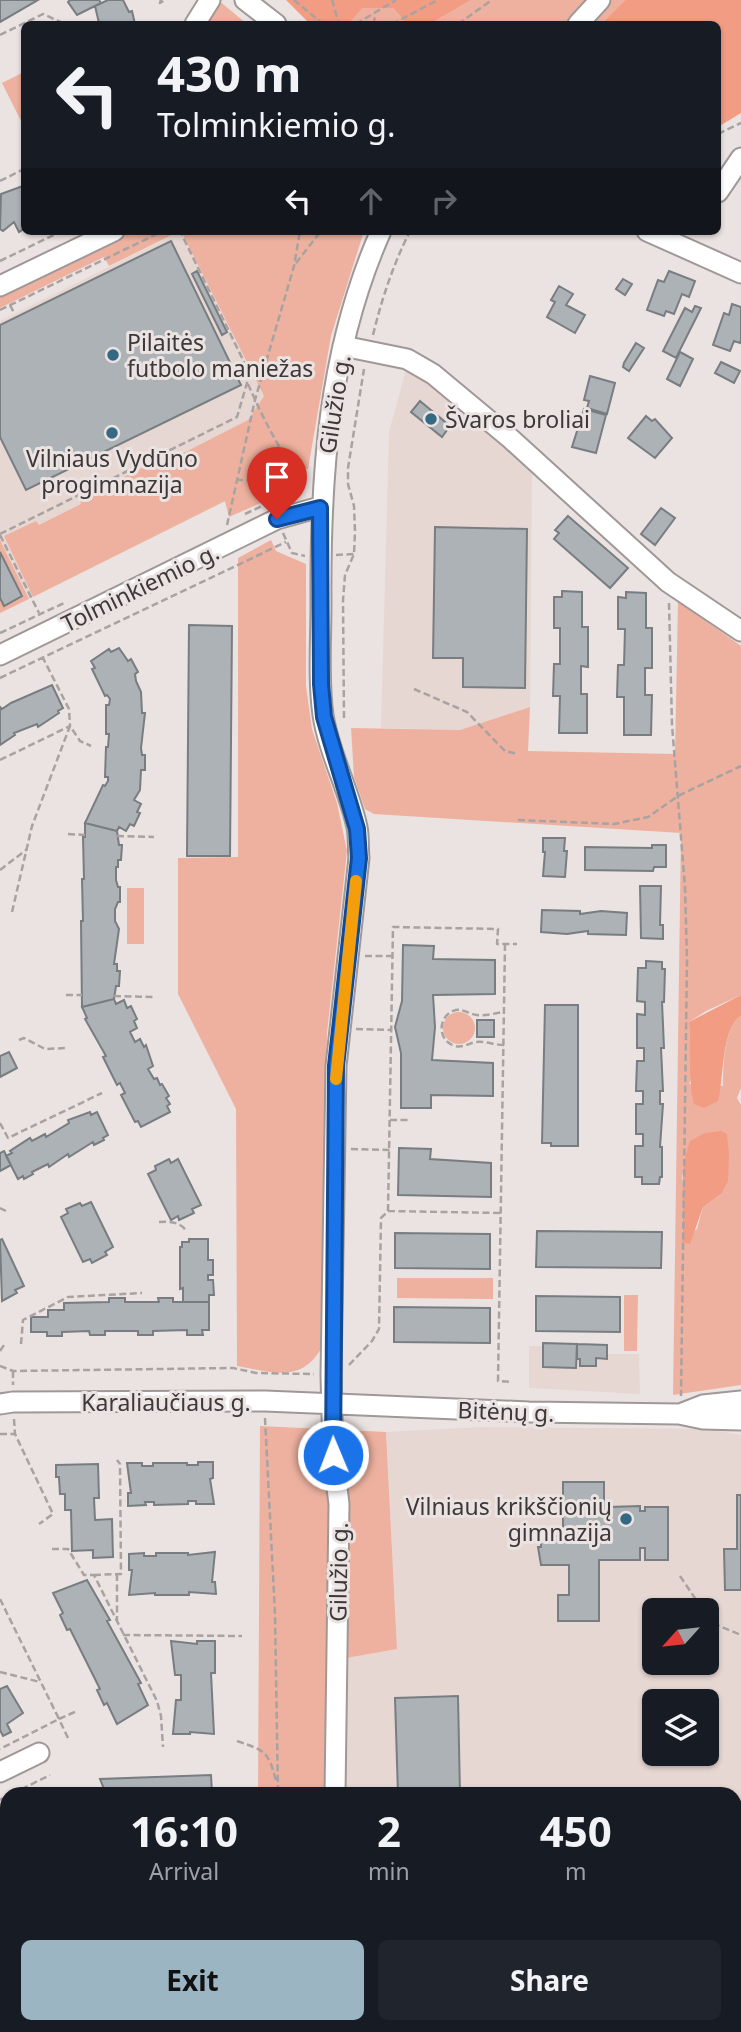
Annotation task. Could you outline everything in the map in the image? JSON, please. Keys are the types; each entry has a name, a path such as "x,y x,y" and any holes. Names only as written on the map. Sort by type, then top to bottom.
{"street":[{"path":"197,21 210,0"},
{"path":"245,0 272,21"},
{"path":"581,21 600,0"},
{"path":"721,188 741,158"},
{"path":"0,286 106,235"},
{"name":"Gilužio g.","path":"335,1787 338,1504 333,1455 331,1375 334,1148 340,1028 359,858 357,829 324,717 321,684 320,508 336,380 343,346 358,289 379,235"},
{"path":"686,238 741,273"},
{"path":"343,346 407,359 433,374 501,430 668,582 741,631"},
{"name":"Tolminkiemio g.","path":"0,655 277,519 320,508"},
{"name":"Karaliaučiaus g.","path":"7,1403 265,1401 332,1404"},
{"name":"Bitėnų g.","path":"332,1404 550,1413 741,1401"},
{"name":"Bitėnų g.","path":"680,1405 703,1419 741,1420"},
{"path":"0,1772 39,1753"}],"path":[{"path":"294,0 319,21"},
{"path":"332,0 338,21"},
{"path":"362,21 396,0"},
{"path":"399,21 438,0"},
{"path":"462,21 492,0"},
{"path":"29,21 43,14 58,21"},
{"path":"374,21 376,14"},
{"path":"0,36 21,25"},
{"path":"721,133 741,123"},
{"path":"0,181 21,170"},
{"path":"0,261 54,235"},
{"path":"0,310 155,235"},
{"path":"39,614 0,534 237,417 247,383 246,366 182,235"},
{"path":"227,525 255,400 294,266 299,235"},
{"path":"294,266 318,235"},
{"path":"344,718 343,600 345,575 354,554 355,531 348,468 359,390 382,295 408,235"},
{"path":"10,305 14,313"},
{"path":"236,480 303,481 288,462 247,383"},
{"path":"150,461 153,467"},
{"path":"0,678 286,542"},
{"path":"668,582 672,725 685,887 687,960 680,1405"},
{"path":"12,912 32,826 70,726 69,709 43,657"},
{"path":"414,689 467,712 505,751 518,754"},
{"path":"70,726 80,741 91,746"},
{"path":"0,760 70,726"},
{"path":"518,820 614,824 648,817 678,796 741,766"},
{"path":"68,834 85,835"},
{"path":"117,836 154,836"},
{"path":"0,870 26,850"},
{"path":"0,1366 13,1371 233,1368 256,1373 331,1375 349,1365 372,1341 379,1329 381,1218 388,1211 393,927 498,929 497,944 517,944"},
{"path":"505,944 498,1381 512,1382"},
{"path":"348,956 393,956"},
{"path":"66,995 82,996"},
{"path":"114,996 154,997"},
{"path":"504,1012 478,1015 464,1010 453,1011 444,1018 441,1029 445,1040 453,1046 475,1042 504,1045"},
{"path":"340,1028 392,1030"},
{"path":"19,1040 24,1038 46,1049 66,1048"},
{"path":"0,1123 8,1138 102,1093"},
{"path":"390,1120 411,1120"},
{"path":"334,1148 390,1150"},
{"path":"0,1208 6,1211"},
{"path":"388,1211 500,1213"},
{"path":"159,1222 169,1221 184,1226 187,1232"},
{"path":"21,1344 23,1320 68,1297 142,1293"},
{"path":"0,1351 4,1345"},
{"path":"13,1371 7,1403 15,1434 53,1514 39,1524"},
{"path":"265,1401 275,1614 278,1786"},
{"path":"0,1434 15,1434"},
{"path":"52,1549 68,1549 84,1575 121,1574 120,1464 117,1460"},
{"path":"117,1574 117,1623"},
{"path":"94,1575 159,1709 163,1747"},
{"path":"680,1576 695,1598"},
{"path":"0,1599 68,1738"},
{"path":"0,1613 3,1606"},
{"path":"719,1626 741,1635"},
{"path":"123,1634 242,1636"},
{"path":"0,1672 40,1682"},
{"path":"0,1749 76,1711"},
{"path":"237,1741 257,1746 266,1753 278,1786"},
{"path":"26,1787 50,1775"}],"shaded area":[{"path":"218,0 243,21 203,21"},
{"path":"286,0 471,0 435,21 404,21 393,8 363,8 351,21 307,21"},
{"path":"471,0 625,0 604,21 435,21"},
{"path":"625,0 741,0 741,113 721,125 721,21 604,21"},
{"path":"363,8 393,8 404,21 351,21"},
{"path":"21,74 21,121 2,83"},
{"path":"120,235 172,235 109,266 104,257 0,308 0,293"},
{"name":"Vilniaus Vydūno progimnazija","path":"173,235 183,235 264,396 248,420 199,446 226,501 0,613 0,321"},
{"path":"183,235 363,235 331,336 308,469 302,468 291,490 229,517 225,501 33,597 4,536 36,521 39,525 81,504 79,499 150,464 152,469 248,420 264,396"},
{"path":"407,366 532,472 530,707 460,730 381,728 389,432"},
{"path":"0,540 29,599 0,613"},
{"path":"271,540 276,551 306,564 306,686 312,729 337,803 347,851 327,1033 322,1347 305,1366 285,1373 237,1366 236,1109 178,994 178,858 238,857 238,558"},
{"path":"678,601 741,646 741,995 689,1022 692,1076 689,1084 723,1086 728,1038 735,1021 741,1016 741,1088 737,1098 741,1105 741,1385 673,1395 681,833 374,814 365,809 354,777 351,728 460,730 530,707 528,751 675,754","holes":["682,1174 721,1194 703,1207 697,1229 682,1242"]},
{"path":"127,888 144,888 144,944 127,944"},
{"path":"741,995 741,1016 730,1031 727,1042 718,1101 704,1108 694,1104 692,1095 689,1022"},
{"path":"459,1012 471,1016 475,1028 471,1040 459,1044 447,1040 443,1028 447,1016"},
{"path":"721,1131 727,1134 728,1181 721,1194 703,1207 690,1244 682,1242 684,1166 690,1141 705,1133"},
{"path":"397,1278 493,1278 493,1299 397,1298"},
{"path":"624,1295 638,1295 637,1351 624,1351"},
{"path":"543,1343 607,1345 607,1354 639,1354 640,1394 529,1388 529,1346 543,1346"},
{"path":"260,1426 386,1432 397,1649 341,1659 344,1787 258,1787"},
{"path":"481,1427 708,1429 741,1435 741,1787 344,1787 341,1659 397,1649 386,1432"}],"building":[{"path":"0,0 38,0 0,22"},
{"path":"99,0 101,3 77,15 68,2"},
{"path":"108,0 123,0 129,12 132,11 134,21 99,21 95,6"},
{"path":"21,187 19,232 14,222 3,231 0,229 1,194"},
{"name":"Pilaitės futbolo maniežas","path":"171,241 241,385 26,490 0,437 0,325"},
{"path":"197,271 227,332 222,335 192,274"},
{"path":"669,271 695,281 689,297 682,294 674,314 666,311 664,316 647,310 658,280 664,282"},
{"path":"623,279 632,284 625,295 616,289"},
{"path":"559,286 573,294 566,305 585,315 575,333 547,317 555,302 551,300"},
{"path":"732,304 741,307 741,340 740,343 734,341 730,351 713,345 724,313 729,315"},
{"path":"695,306 701,308 676,358 663,351 685,308 692,312"},
{"path":"636,343 644,348 629,371 623,367 624,363"},
{"path":"680,352 693,359 680,386 667,379"},
{"path":"721,362 740,371 734,383 715,373"},
{"path":"590,376 615,383 607,414 587,408 589,401 584,400"},
{"name":"Švaros broliai","path":"420,401 450,426 442,437 411,412"},
{"path":"584,409 606,415 596,453 572,447"},
{"path":"646,416 652,421 655,419 672,438 655,458 628,438"},
{"path":"661,508 675,518 655,545 641,534"},
{"path":"568,516 628,568 610,588 554,539 559,533 555,530"},
{"path":"435,527 527,529 525,688 463,687 463,658 433,658"},
{"path":"0,552 22,596 4,606 0,598"},
{"path":"562,591 582,592 582,627 588,627 588,667 581,666 581,694 587,694 587,733 559,733 560,696 553,696 554,664 560,664 560,628 554,628 554,597 562,597"},
{"path":"626,592 646,593 646,628 652,628 652,668 645,668 645,695 652,695 651,735 624,735 624,697 617,697 618,665 624,665 625,629 618,629 618,597 626,598"},
{"path":"189,625 232,626 230,856 187,856"},
{"path":"119,648 128,661 131,659 138,672 135,674 136,681 141,692 142,713 145,713 141,748 142,755 145,755 145,770 141,770 140,790 134,800 141,804 137,812 140,813 134,826 130,824 126,831 119,827 117,831 85,823 103,785 108,781 108,777 105,777 109,734 106,734 106,705 109,705 110,699 105,696 91,661 109,649 111,652"},
{"path":"52,685 63,708 59,713 38,727 37,724 14,733 15,735 0,745 0,707 2,709"},
{"path":"85,823 117,831 119,845 122,845 121,860 118,860 116,867 120,902 115,909 115,921 119,929 114,964 117,964 117,971 120,971 119,986 116,986 114,999 82,1007 81,921"},
{"path":"543,838 565,838 565,877 543,876"},
{"path":"652,845 666,845 666,867 654,867 653,871 585,870 585,847 652,848"},
{"path":"640,886 661,886 660,925 663,925 663,939 641,938"},
{"path":"542,910 580,911 580,914 601,911 627,913 626,935 588,934 588,931 567,934 541,932"},
{"path":"403,945 434,946 433,959 495,960 495,994 433,995 435,1027 432,1060 493,1063 493,1096 431,1095 431,1108 401,1108 401,1053 395,1027 402,1001"},
{"path":"646,961 662,962 662,969 665,969 662,1002 664,1048 661,1048 663,1091 660,1091 660,1104 663,1104 660,1147 662,1177 659,1184 642,1184 642,1177 635,1177 635,1146 643,1146 643,1134 636,1134 636,1104 643,1104 643,1091 636,1091 637,1061 644,1061 644,1048 637,1048 637,1014 645,1015 645,1002 637,1001 638,968 646,968"},
{"path":"114,999 116,1004 124,1000 127,1008 131,1006 137,1019 134,1021 137,1028 130,1032 135,1042 140,1039 144,1047 146,1045 153,1066 148,1069 169,1096 166,1098 170,1104 167,1106 170,1112 141,1127 138,1121 135,1122 121,1095 125,1093 120,1083 117,1085 103,1057 106,1056 85,1019 87,1018 82,1007"},
{"path":"545,1005 578,1005 578,1146 551,1146 551,1143 542,1143"},
{"path":"477,1020 494,1020 494,1037 477,1037"},
{"path":"9,1052 17,1068 0,1077 0,1056"},
{"path":"90,1112 91,1115 97,1112 108,1135 104,1140 94,1145 93,1142 49,1167 48,1164 24,1179 23,1176 18,1179 6,1156 12,1153 10,1151 30,1138 32,1141 45,1134 46,1137 69,1123 68,1120"},
{"path":"399,1148 431,1149 430,1159 491,1163 491,1197 398,1195"},
{"path":"4,1151 11,1165 0,1171 0,1153"},
{"path":"169,1159 171,1163 178,1159 201,1205 192,1209 194,1213 179,1220 178,1216 171,1220 148,1174 156,1170 155,1166"},
{"path":"91,1202 113,1247 105,1252 107,1255 92,1263 90,1259 83,1262 61,1217 68,1213 66,1209"},
{"path":"537,1231 662,1232 661,1268 536,1267"},
{"path":"395,1233 490,1234 490,1269 395,1268"},
{"path":"2,1239 24,1286 2,1301 0,1240"},
{"path":"189,1239 208,1239 208,1260 213,1260 213,1275 208,1275 208,1280 213,1280 214,1295 209,1295 209,1302 183,1302 183,1288 180,1289 180,1247 182,1242 189,1242"},
{"path":"536,1296 620,1297 620,1332 536,1331"},
{"path":"109,1298 125,1298 125,1302 159,1302 158,1298 173,1298 173,1302 209,1302 209,1330 202,1330 203,1335 187,1335 187,1330 153,1331 153,1335 138,1335 138,1331 105,1331 105,1335 90,1335 89,1331 62,1332 62,1336 31,1332 31,1317 48,1317 48,1310 64,1310 64,1303 109,1302"},
{"path":"394,1307 490,1308 490,1343 394,1342"},
{"path":"543,1343 577,1344 576,1368 543,1367"},
{"path":"577,1344 607,1345 607,1359 596,1358 596,1366 580,1366"},
{"path":"198,1462 213,1462 213,1478 210,1479 214,1504 188,1501 188,1504 154,1505 154,1502 145,1502 146,1505 128,1506 128,1493 131,1493 127,1463 153,1466 153,1463 198,1465"},
{"path":"98,1464 99,1498 94,1498 95,1520 112,1519 113,1557 93,1558 93,1550 72,1551 71,1510 65,1510 65,1494 60,1494 59,1477 56,1477 56,1465"},
{"path":"563,1482 604,1482 604,1511 609,1511 609,1507 640,1506 640,1511 645,1511 645,1507 668,1507 668,1560 645,1560 645,1548 640,1548 640,1560 599,1560 599,1621 558,1621 558,1595 569,1595 569,1565 541,1565 538,1547 541,1547 541,1536 563,1536"},
{"path":"737,1495 741,1495 741,1590 725,1590 724,1549 737,1549"},
{"path":"215,1552 212,1582 215,1582 216,1594 189,1592 189,1595 129,1595 132,1570 129,1570 129,1554 144,1553 144,1556 156,1556 156,1553 188,1555"},
{"path":"87,1580 141,1683 138,1684 148,1705 117,1724 107,1703 104,1705 97,1690 100,1689 70,1629 67,1630 60,1615 63,1613 53,1593"},
{"path":"171,1641 197,1644 197,1641 215,1641 215,1673 211,1673 214,1734 173,1734 176,1700 181,1700 181,1675 175,1675"},
{"path":"7,1686 23,1713 7,1724 11,1732 3,1736 0,1730 0,1689"},
{"path":"458,1696 460,1787 398,1787 395,1698"},
{"path":"211,1775 212,1787 103,1787 100,1779"}],"slow traffic":[{"path":"336,1079 356,881"}],"place":[{"name":"Pilaitės futbolo maniežas","path":"113,355"},
{"name":"Švaros broliai","path":"431,419"},
{"name":"Vilniaus Vydūno progimnazija","path":"112,433"},
{"name":"Vilniaus krikščionių gimnazija","path":"626,1519"}],"route":[{"path":"277,519 320,508 321,684 324,717 357,829 359,858 336,1066 333,1455"}]}
